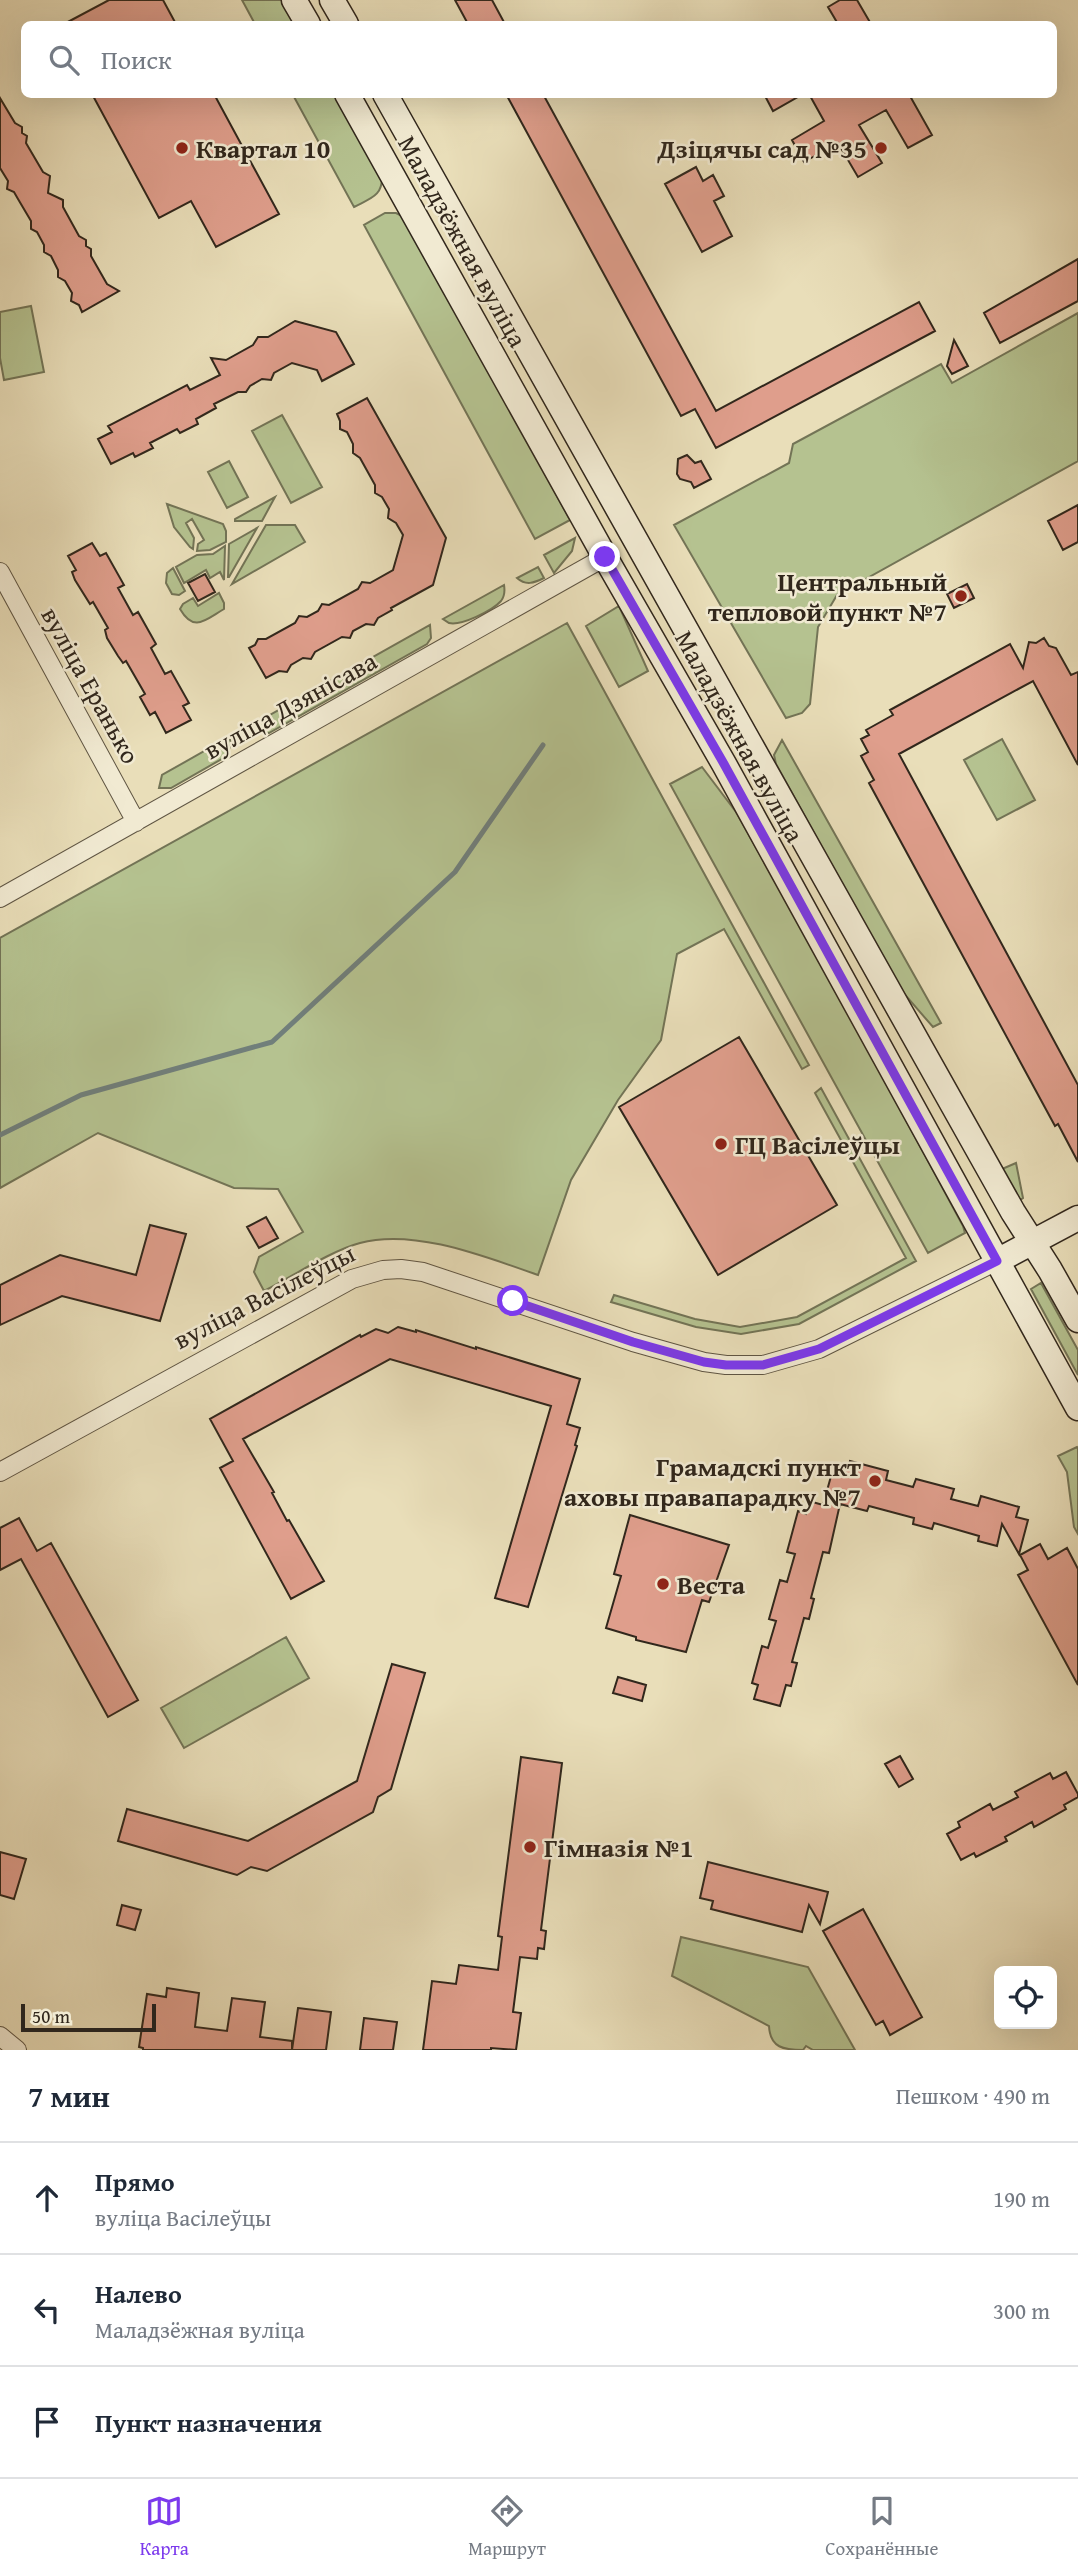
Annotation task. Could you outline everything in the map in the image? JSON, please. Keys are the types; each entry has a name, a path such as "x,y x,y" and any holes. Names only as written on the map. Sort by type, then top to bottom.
{"main road":[{"path":"294,0 306,21"},
{"path":"332,0 344,21"},
{"name":"Маладзёжная вуліца","path":"349,98 605,557 724,764 1078,1408"},
{"name":"Маладзёжная вуліца","path":"387,98 1013,1212 1078,1320"},
{"path":"605,557 635,540"},
{"path":"724,764 752,748"},
{"name":"вуліца Васілеўцы","path":"997,1261 1078,1217"}],"street":[{"name":"вуліца Дзянісава","path":"0,898 605,557"},
{"name":"вуліца Еранько","path":"0,572 136,822"},
{"name":"вуліца Васілеўцы","path":"0,1472 352,1279 383,1270 401,1269 442,1277 633,1342 704,1362 763,1365 819,1349 997,1261"},
{"path":"0,2036 17,2050"}],"green space":[{"path":"242,0 287,0 299,21 253,21"},
{"path":"295,98 341,98 382,175 380,188 375,196 354,207"},
{"path":"385,213 396,213 406,218 570,520 535,539 364,225"},
{"path":"31,306 44,372 4,380 0,358 0,312"},
{"path":"1078,313 1078,461 837,595 818,627 810,704 802,713 786,718 674,525 789,463 793,444 941,364 952,383"},
{"path":"282,415 322,487 291,503 252,431"},
{"path":"229,461 248,497 227,508 208,472"},
{"path":"275,497 262,521 235,521 235,519"},
{"path":"167,504 223,524 226,542 210,550 197,551 198,544 204,540 192,519 186,523 194,538 193,549 174,527"},
{"path":"266,525 295,525 305,542 232,584"},
{"path":"257,528 229,577 228,577 229,544"},
{"path":"575,538 572,551 554,573 544,555"},
{"path":"225,546 224,580 220,572 210,578 206,570 184,583 176,567 197,555 213,554"},
{"path":"538,567 544,578 530,583 517,578"},
{"path":"173,568 185,591 179,595 172,594 166,583 167,573"},
{"path":"504,585 501,601 484,613 454,623 443,619"},
{"path":"219,593 224,609 205,620 190,621 180,609 193,598 198,606"},
{"path":"619,606 648,671 619,687 586,626"},
{"path":"567,623 809,1065 802,1069 724,929 677,954 661,1040 618,1100 571,1180 538,1275 450,1247 403,1239 381,1239 336,1252 264,1291 254,1272 259,1257 303,1232 278,1189 234,1188 98,1133 0,1188 0,938"},
{"path":"430,625 431,638 427,644 269,733 252,733 245,729"},
{"path":"229,737 231,743 227,756 171,788 159,788 162,775"},
{"path":"1002,739 1035,800 997,820 964,760"},
{"path":"782,740 941,1023 933,1027 900,989 776,764 774,755"},
{"path":"702,767 736,812 836,990 963,1226 965,1233 928,1253 670,784"},
{"path":"821,1088 916,1261 799,1324 741,1334 696,1327 611,1302 614,1295 695,1319 740,1327 797,1317 906,1258 815,1093"},
{"path":"1016,1163 1023,1198 1020,1200 1002,1169"},
{"path":"1041,1283 1078,1350 1078,1375 1031,1289"},
{"path":"1077,1447 1078,1534 1074,1527 1067,1472 1058,1456"},
{"path":"286,1637 309,1678 184,1748 161,1708"},
{"path":"681,1937 808,1967 855,2050 813,2050 806,2046 803,2050 796,2050 779,2046 772,2039 769,2026 672,1976"}],"building":[{"path":"109,0 163,0 174,21 70,21"},
{"path":"455,0 492,0 503,21 466,21"},
{"path":"840,0 857,0 869,21 836,21 828,7"},
{"path":"0,98 15,123 22,127 22,133 27,136 26,143 43,172 50,176 48,193 63,200 63,207 79,236 86,240 86,246 91,249 91,256 107,284 119,291 82,312 79,305 71,301 72,293 65,281 58,277 58,270 51,256 44,252 44,245 37,232 31,229 31,221 14,192 7,189 8,181 0,168"},
{"name":"Квартал 10","path":"94,98 216,98 279,214 216,247 191,201 159,218"},
{"path":"508,98 545,98 716,411 919,302 935,331 716,448 695,409 681,416"},
{"path":"766,98 796,98 773,111"},
{"path":"811,98 911,98 932,135 908,148 886,110 859,125 882,163 858,177 838,143 804,162 792,140 824,121"},
{"path":"696,167 703,181 713,175 724,196 714,201 732,236 702,252 665,184"},
{"path":"1078,259 1078,301 1000,343 984,313"},
{"path":"295,321 336,332 354,364 322,381 317,370 292,363 274,373 271,380 262,379 250,386 246,392 238,392 214,404 216,408 196,419 198,424 180,433 177,429 150,443 153,448 135,457 133,453 111,464 98,439 112,432 108,426 187,385 190,390 220,375 211,358 226,360 253,345 258,337 268,337"},
{"path":"954,340 968,366 952,374 947,366"},
{"path":"367,398 446,538 433,585 391,608 392,610 378,618 374,625 366,624 353,631 350,638 342,637 315,652 311,659 303,658 291,665 287,672 279,671 266,678 249,648 255,645 258,639 266,639 295,623 299,616 307,617 318,611 322,604 329,605 358,589 362,582 370,583 393,570 403,535 396,523 388,518 389,509 382,497 375,493 375,485 360,458 353,453 353,444 347,432 340,429 337,414"},
{"path":"687,455 695,463 701,461 711,479 694,488 691,482 680,479 677,474 678,459"},
{"path":"1078,505 1078,542 1063,550 1048,521"},
{"path":"92,543 100,556 106,553 124,585 118,588 133,615 138,612 156,644 151,648 165,674 171,671 189,703 183,706 191,720 166,733 155,712 150,715 140,697 145,694 126,661 123,663 107,638 105,630 108,628 93,602 90,604 75,580 72,572 76,570 68,556"},
{"path":"205,574 215,592 198,601 188,583"},
{"name":"Центральный тепловой пункт №7","path":"967,584 974,598 954,608 947,594"},
{"path":"1044,638 1049,646 1056,648 1071,675 1078,672 1078,765 1033,681 899,754 1078,1085 1078,1162 1058,1124 1055,1126 869,783 874,780 861,756 868,752 861,739 869,735 866,730 893,715 890,710 1010,644 1023,668 1029,642 1036,643"},
{"name":"ГЦ Васілеўцы","path":"739,1037 837,1205 718,1275 619,1107"},
{"path":"266,1217 278,1238 259,1248 247,1227"},
{"path":"150,1225 186,1234 160,1321 62,1296 0,1325 0,1285 60,1255 136,1275"},
{"path":"398,1327 476,1347 580,1379 567,1424 580,1428 575,1445 577,1446 528,1607 495,1598 551,1406 390,1359 243,1439 274,1492 272,1493 287,1521 289,1520 324,1581 291,1599 220,1468 233,1461 210,1419 360,1335 361,1337 376,1329 388,1333"},
{"path":"850,1461 888,1471 886,1480 913,1487 916,1479 954,1489 951,1499 978,1506 981,1496 1019,1507 1016,1517 1028,1520 1019,1554 1002,1524 997,1546 978,1541 979,1536 934,1523 932,1529 913,1524 914,1518 869,1506 867,1511 840,1504 829,1553 823,1552 811,1598 814,1599 809,1619 804,1618 792,1662 797,1663 791,1686 786,1685 780,1706 754,1699 758,1685 752,1683 762,1646 768,1648 776,1621 769,1619 780,1580 787,1582 795,1554 787,1552 798,1511 806,1514 809,1501 823,1505 833,1469 848,1469"},
{"name":"Веста","path":"630,1515 729,1545 709,1602 702,1600 686,1652 636,1640 636,1637 606,1628 621,1576 614,1574"},
{"path":"19,1518 37,1551 51,1543 138,1700 108,1717 21,1559 0,1570 0,1528"},
{"path":"1040,1544 1048,1559 1067,1548 1078,1569 1078,1685 1018,1575 1028,1570 1020,1555"},
{"path":"392,1664 425,1673 391,1789 378,1797 373,1812 267,1871 251,1867 237,1875 118,1841 127,1809 248,1841 357,1781"},
{"path":"618,1677 646,1685 642,1701 613,1693"},
{"path":"900,1756 913,1779 899,1787 885,1764"},
{"name":"Гімназія №1","path":"521,1757 562,1763 541,1930 546,1931 544,1949 538,1948 537,1959 520,1957 513,2012 521,2013 516,2050 423,2050 432,1981 456,1984 459,1965 498,1970 502,1937 498,1936"},
{"path":"1066,1772 1078,1797 1064,1805 1066,1809 1034,1827 1032,1822 1005,1837 1007,1841 976,1857 974,1853 961,1860 947,1834 960,1827 958,1822 990,1804 993,1810 1018,1797 1015,1792 1050,1773 1053,1779"},
{"path":"0,1852 26,1859 14,1899 0,1895"},
{"path":"708,1862 828,1892 820,1924 809,1905 802,1932 711,1909 713,1901 700,1898"},
{"path":"122,1905 141,1910 135,1930 117,1925"},
{"path":"863,1909 922,2017 890,2035 883,2021 876,2025 823,1931"},
{"path":"167,1988 199,1993 195,2027 227,2031 232,1998 265,2002 260,2037 292,2041 292,2050 143,2050 139,2047 147,1994 166,1997"},
{"path":"298,2008 331,2012 326,2050 292,2050"},
{"path":"364,2018 397,2022 393,2050 360,2050"}],"waterway":[{"path":"0,1135 81,1095 272,1042 455,872 543,745"}],"place":[{"name":"Квартал 10","path":"182,148"},
{"name":"Дзіцячы сад №35","path":"881,148"},
{"name":"Центральный тепловой пункт №7","path":"961,596"},
{"name":"ГЦ Васілеўцы","path":"721,1144"},
{"name":"Грамадскі пункт аховы правапарадку №7","path":"875,1481"},
{"name":"Веста","path":"663,1584"},
{"name":"Гімназія №1","path":"530,1847"}],"route":[{"path":"513,1301 633,1342 704,1362 763,1365 819,1349 997,1261 724,764 605,557"}]}
